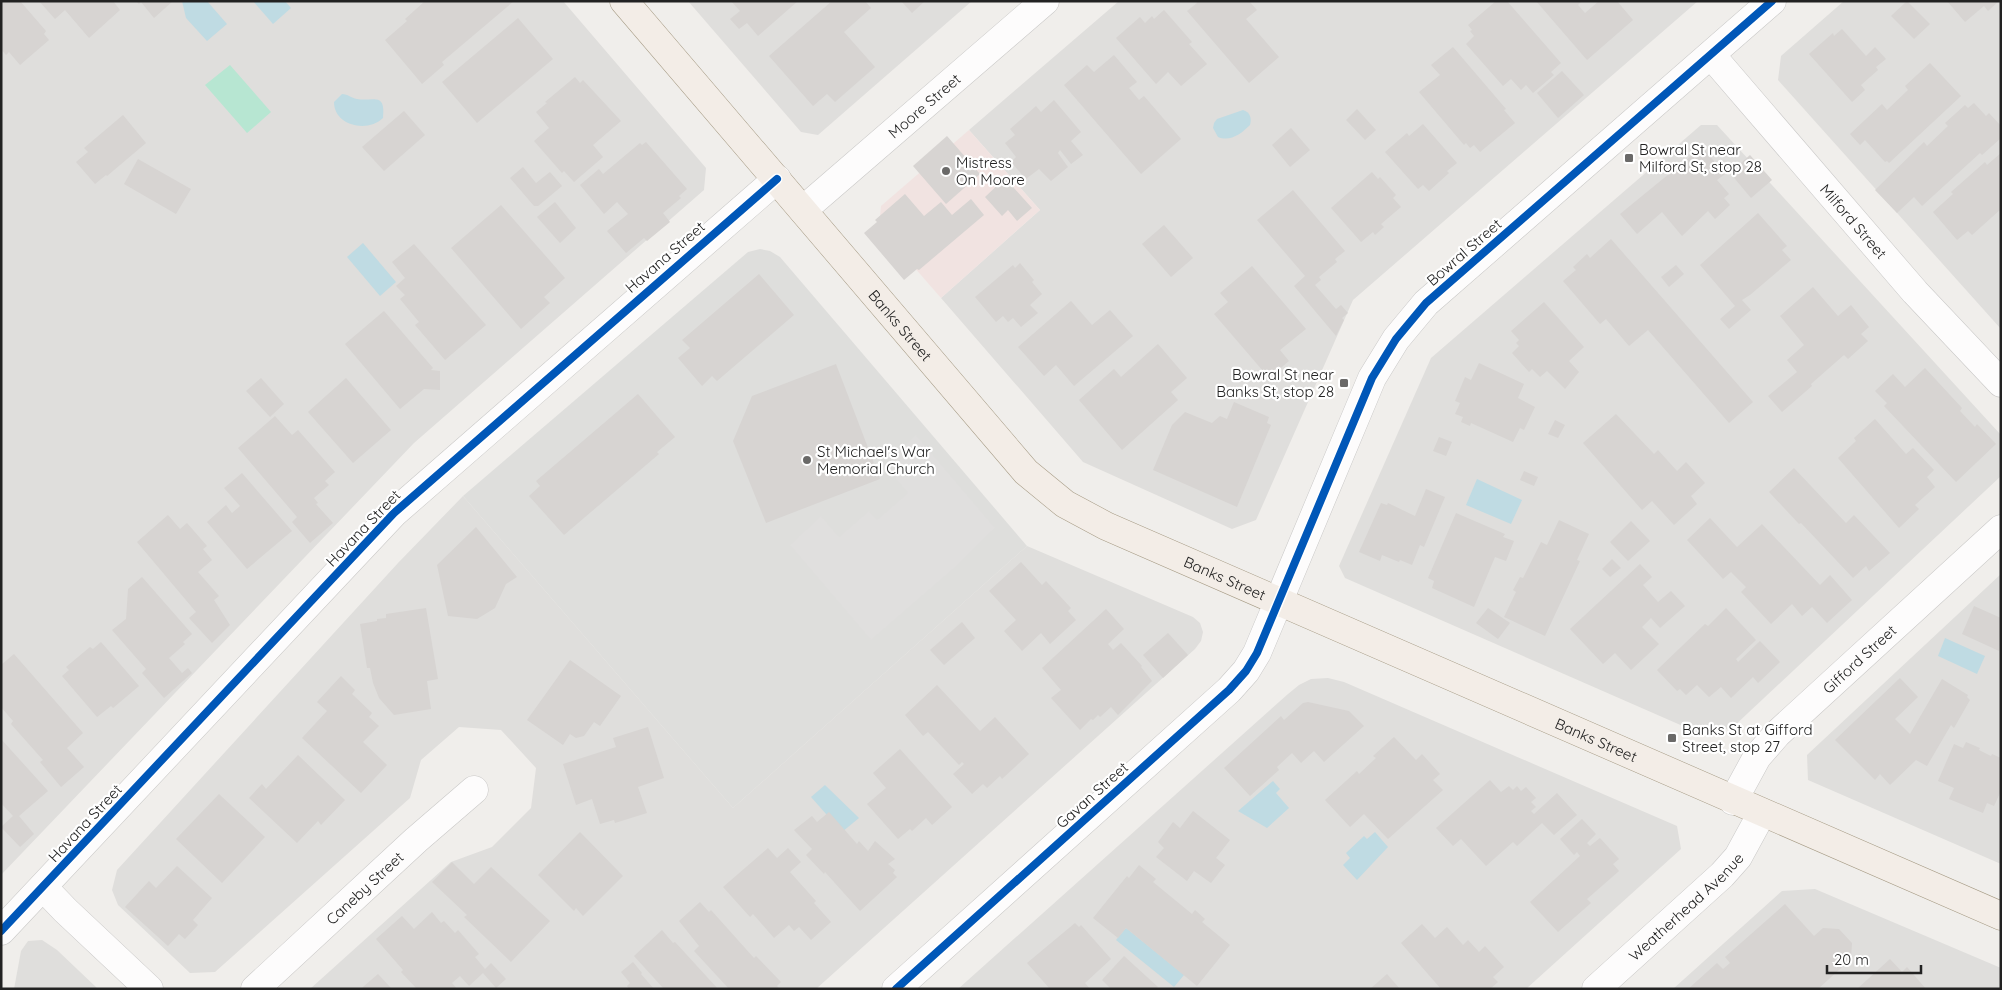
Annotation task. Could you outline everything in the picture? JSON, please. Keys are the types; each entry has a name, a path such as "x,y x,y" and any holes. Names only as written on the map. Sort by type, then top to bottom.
{"main road":[{"name":"Banks Street","path":"624,1 1026,472 1049,493 1065,504 1106,526 2001,916"}],"street":[{"name":"Moore Street","path":"803,210 1045,1"},
{"name":"Bowral Street","path":"1279,601 1372,378 1396,339 1426,303 1772,1"},
{"name":"Milford Street","path":"1711,55 1915,292 2001,383"},
{"name":"Havana Street","path":"1,931 394,513 777,179"},
{"name":"Gifford Street","path":"1734,801 1757,757 1777,734 2001,529"},
{"name":"Gavan Street","path":"896,989 1229,690 1246,671 1257,653 1279,601"},
{"name":"Caneby Street","path":"255,989 416,840 474,790"},
{"name":"Weatherhead Avenue","path":"1596,989 1722,875 1738,857 1762,813"},
{"path":"43,887 149,989"}],"shaded area":[{"path":"1,1 563,1 706,168 704,190 414,443 1,875"},
{"path":"688,1 972,1 818,135 801,132"},
{"path":"1119,1 1698,1 1353,300 1256,520 1232,529 1083,462 941,298 1040,210 969,130"},
{"path":"1844,1 2001,1 2001,329 1778,80 1781,56"},
{"path":"1701,125 1717,125 2001,435 2001,476 1732,728 1701,734 1345,578 1339,566 1431,358"},
{"path":"969,130 1040,210 941,298 879,227 881,206"},
{"path":"760,249 770,251 780,257 1027,546 733,808 463,496 748,252"},
{"path":"916,435 995,528 953,569 871,640 790,545 821,516 839,537 869,511 877,520 908,493 885,466"},
{"path":"463,496 733,808 1027,546 1193,617 1200,623 1203,632 1201,641 1195,649 816,989 310,989 451,862 492,847 531,808 536,768 501,730 459,727 421,760 410,798 215,972 190,973 118,905 112,890 117,870 398,563"},
{"path":"2001,574 2001,864 1808,780 1807,755"},
{"path":"1328,678 1344,682 1677,826 1681,849 1526,989 958,989 1288,694 1299,685 1311,679"},
{"path":"1815,889 2001,968 2001,989 1673,989 1782,891"},
{"path":"42,940 57,950 98,989 14,989 21,951 28,941"}],"green space":[{"path":"230,65 271,112 247,133 205,85"}],"water":[{"path":"182,1 207,1 227,24 207,41 186,18"},
{"path":"253,1 285,1 291,8 273,24"},
{"path":"342,94 357,99 380,101 383,118 377,123 361,126 346,122 335,110 334,102"},
{"path":"1243,110 1250,116 1250,125 1231,138 1218,137 1213,128 1217,119"},
{"path":"363,243 396,282 380,296 347,257"},
{"path":"1477,479 1522,500 1511,524 1466,505"},
{"path":"1945,638 1985,656 1977,674 1938,656"},
{"path":"1273,781 1280,789 1276,793 1289,808 1267,828 1238,811"},
{"path":"825,785 859,818 842,832 811,797"},
{"path":"1375,832 1388,847 1357,880 1343,865 1350,858 1346,853 1364,836 1367,839"},
{"path":"1126,928 1184,975 1174,987 1116,940"}],"building":[{"path":"1,1 20,1 46,31 44,34 49,40 20,65 9,52 6,55 1,49"},
{"path":"39,1 113,1 120,10 89,38 65,10 55,19"},
{"path":"136,1 173,1 154,18 141,2 139,4"},
{"path":"425,1 514,1 442,62 444,65 422,84 385,40 407,21 405,19"},
{"path":"731,1 798,1 758,36 747,23 739,29 730,19 740,11"},
{"path":"832,1 865,1 871,8 844,32 875,67 835,102 827,94 813,106 769,56"},
{"path":"901,1 925,1 912,13"},
{"path":"1196,1 1249,1 1257,10 1246,19 1279,57 1249,83 1187,11 1197,3"},
{"path":"1496,1 1507,1 1561,63 1551,72 1554,75 1533,93 1526,85 1521,90 1511,79 1503,86 1466,44 1474,36 1468,25"},
{"path":"1536,1 1582,1 1578,5 1585,13 1599,1 1617,1 1633,20 1587,60"},
{"path":"1907,1 1930,24 1914,39 1891,16"},
{"path":"1947,1 1999,1 1988,11 1984,6 1965,22"},
{"path":"1164,10 1192,42 1189,44 1207,64 1181,86 1168,72 1156,84 1116,38 1140,17 1145,23 1152,16 1154,19"},
{"path":"518,18 553,59 477,123 442,82"},
{"path":"1842,29 1866,56 1875,47 1886,59 1876,67 1878,70 1861,85 1865,90 1852,102 1809,54 1833,33 1834,36"},
{"path":"1453,47 1506,109 1504,110 1515,123 1480,152 1474,145 1470,148 1466,143 1464,145 1419,92 1440,75 1431,65"},
{"path":"1114,55 1137,82 1129,88 1139,100 1144,96 1181,139 1141,174 1064,85 1087,65 1094,72"},
{"path":"1930,63 1961,96 1889,163 1885,162 1865,140 1860,145 1850,134 1882,104 1887,110 1908,90 1905,86"},
{"path":"1562,71 1584,95 1558,118 1537,93"},
{"path":"575,77 580,83 583,80 621,121 593,145 603,157 574,182 564,171 562,173 534,141 549,128 536,112"},
{"path":"1054,100 1081,132 1071,141 1083,155 1071,164 1060,150 1058,153 1068,167 1051,181 1039,169 1026,179 1011,162 1016,157 1005,143 1015,135 1010,129 1036,106 1041,112"},
{"path":"1974,103 1986,116 1989,113 2001,126 2001,138 1982,155 1980,153 1922,206 1914,197 1897,213 1875,190 1924,142 1927,146 1948,126 1945,123 1965,105 1968,108"},
{"path":"1357,109 1376,130 1365,140 1346,120"},
{"path":"404,111 425,135 384,171 362,147"},
{"path":"123,115 146,143 95,184 76,162 88,152 84,148"},
{"path":"1423,124 1457,163 1429,191 1423,185 1418,189 1385,152 1407,133 1409,136"},
{"path":"1291,128 1310,150 1290,167 1272,145"},
{"path":"947,136 980,174 946,204 913,166"},
{"path":"646,142 687,189 679,196 681,198 663,213 670,222 647,241 644,238 626,253 607,231 628,214 617,202 604,214 580,185 599,169 603,174 640,143 642,145"},
{"path":"1702,147 1725,174 1717,180 1729,194 1724,198 1730,205 1715,219 1708,211 1682,236 1662,212 1637,234 1620,214"},
{"path":"2001,153 2001,209 1972,235 1968,231 1957,240 1933,212 1953,194 1951,192 1985,162 1987,165"},
{"path":"1750,155 1772,180 1751,198 1730,173"},
{"path":"138,159 191,189 176,214 124,184"},
{"path":"523,167 536,183 550,172 562,186 538,206 534,206 510,178"},
{"path":"1372,172 1378,179 1380,177 1396,195 1393,198 1401,207 1381,224 1384,227 1375,235 1373,232 1361,242 1331,208"},
{"path":"1005,178 1032,208 1017,221 1008,210 1002,216 985,197"},
{"path":"1293,190 1345,251 1335,259 1337,262 1319,277 1321,280 1315,285 1336,309 1341,305 1348,313 1342,318 1344,320 1336,336 1294,286 1305,276 1257,220"},
{"path":"905,194 924,216 941,202 952,215 971,199 984,215 919,270 917,269 904,280 864,233 877,222 875,220"},
{"path":"555,202 576,228 560,243 537,217"},
{"path":"501,205 565,278 544,297 550,303 521,329 451,248"},
{"path":"1758,213 1787,246 1782,250 1791,260 1742,300 1751,310 1729,329 1720,319 1735,306 1700,265"},
{"path":"1164,225 1193,258 1171,277 1142,244"},
{"path":"1611,239 1753,402 1729,423 1648,330 1629,346 1606,319 1600,324 1563,281 1576,270 1573,267 1587,254 1590,258"},
{"path":"414,244 486,325 445,360 415,325 419,322 400,299 405,295 396,286 405,278 392,262"},
{"path":"1020,263 1034,280 1032,282 1042,294 1030,305 1038,313 1021,327 1013,318 1008,322 1003,316 996,322 975,297 1013,265 1015,268"},
{"path":"1676,265 1684,274 1669,287 1661,277"},
{"path":"1252,266 1306,329 1280,350 1289,361 1269,378 1214,314 1228,302 1220,293"},
{"path":"759,274 794,315 717,381 712,376 702,386 678,358 690,348 682,340"},
{"path":"1813,287 1838,316 1851,305 1869,327 1861,334 1868,341 1848,359 1844,355 1782,412 1768,396 1797,372 1787,360 1804,345 1780,316"},
{"path":"1071,301 1092,325 1110,310 1133,336 1074,386 1056,365 1044,376 1018,347"},
{"path":"1544,302 1584,347 1569,361 1579,372 1565,389 1547,371 1540,377 1532,369 1529,372 1512,353 1519,346 1516,343 1519,340 1511,331"},
{"path":"384,311 433,368 431,370 440,371 440,390 424,389 400,409 345,344"},
{"path":"1158,344 1187,378 1171,392 1178,400 1122,450 1079,400 1114,369 1121,377"},
{"path":"1479,363 1524,384 1518,398 1535,407 1524,430 1520,428 1513,442 1471,423 1470,426 1461,422 1463,417 1455,414 1460,403 1455,401 1465,377 1471,380"},
{"name":"St Michael's War Memorial Church","path":"836,364 880,479 766,523 733,441 752,396"},
{"path":"1925,368 1962,408 1960,411 1975,427 1977,424 1996,444 1956,482 1884,406 1887,403 1875,391 1893,374 1905,387"},
{"path":"261,378 284,404 270,417 246,391"},
{"path":"346,378 391,430 353,463 308,412"},
{"path":"638,394 675,437 657,452 659,454 564,535 529,496 540,486 536,481"},
{"path":"1234,402 1269,417 1267,423 1271,425 1237,507 1153,470 1172,425 1185,412 1212,423 1220,416 1227,419"},
{"path":"1616,414 1654,454 1658,450 1677,471 1686,462 1705,483 1691,496 1697,504 1674,525 1652,501 1642,510 1583,443"},
{"path":"275,416 292,435 298,430 335,472 325,481 329,485 314,498 318,503 316,504 333,523 310,543 292,522 297,517 238,448"},
{"path":"1875,419 1906,454 1913,448 1934,470 1927,477 1935,487 1915,505 1919,509 1899,528 1838,458 1856,441 1854,438"},
{"path":"1555,420 1565,425 1558,438 1548,434"},
{"path":"1439,437 1452,442 1446,456 1433,451"},
{"path":"1794,468 1846,523 1854,515 1890,553 1869,571 1866,566 1853,578 1769,492"},
{"path":"1524,471 1538,477 1534,486 1520,480"},
{"path":"242,473 292,531 247,569 207,522 226,505 232,513 240,506 224,488"},
{"path":"1426,489 1445,497 1424,547 1420,545 1412,565 1382,555 1380,561 1359,552 1381,503 1387,505 1388,503 1415,516"},
{"path":"1456,513 1505,534 1503,537 1514,541 1506,561 1495,557 1474,607 1432,588 1434,581 1428,578"},
{"path":"168,515 180,529 187,523 207,546 203,549 212,560 198,572 219,596 214,600 230,625 212,643 189,618 196,612 137,542"},
{"path":"1710,518 1737,547 1762,524 1820,585 1830,575 1852,600 1827,623 1812,607 1802,616 1792,604 1771,624 1741,592 1746,587 1731,572 1723,579 1687,540"},
{"path":"1559,520 1589,534 1577,560 1580,561 1545,636 1504,617 1516,592 1513,590 1520,577 1523,578 1541,542 1547,545"},
{"path":"1631,521 1650,541 1628,561 1610,542"},
{"path":"476,527 517,577 506,584 495,608 477,619 448,616 437,565"},
{"path":"1612,559 1621,568 1610,577 1602,569"},
{"path":"1021,562 1042,585 1046,581 1071,608 1068,611 1076,620 1050,644 1041,633 1022,651 1004,631 1016,620 989,591"},
{"path":"1640,564 1652,577 1643,585 1658,602 1671,591 1685,606 1660,628 1651,618 1642,627 1659,644 1631,670 1615,653 1603,664 1570,629"},
{"path":"142,577 192,634 183,642 185,644 169,658 182,673 188,668 192,673 164,698 142,673 146,669 112,630 126,619 128,589"},
{"path":"1974,606 2001,618 1999,651 1962,634"},
{"path":"426,608 438,679 427,681 431,709 394,715 379,698 370,668 367,668 360,624 386,618 386,614"},
{"path":"1488,608 1510,623 1498,639 1476,623"},
{"path":"1726,608 1756,640 1736,659 1738,662 1760,641 1780,662 1758,683 1753,677 1731,698 1721,687 1709,697 1697,685 1686,695 1680,689 1677,691 1657,670 1705,624 1708,626"},
{"path":"1106,609 1124,629 1108,644 1113,650 1121,643 1142,666 1152,681 1118,715 1111,707 1100,717 1098,715 1093,720 1091,719 1080,730 1051,698 1061,690 1042,668"},
{"path":"962,622 975,638 944,665 930,650"},
{"path":"1168,633 1188,655 1163,678 1143,655"},
{"path":"101,642 139,686 113,708 111,706 97,717 62,676 69,670 66,667 90,647 93,649"},
{"path":"14,654 83,733 67,748 84,767 61,787 40,762 43,760 11,724 13,721 1,707 1,665"},
{"path":"570,660 621,696 600,726 594,722 584,736 576,738 570,734 563,745 527,720"},
{"path":"341,676 355,690 352,694 372,713 369,717 379,726 363,742 387,765 361,793 302,738 327,711 317,702"},
{"path":"1900,678 1918,697 1895,719 1910,734 1942,679 1968,695 1967,697 1970,700 1954,728 1951,725 1927,766 1916,760 1890,785 1880,774 1875,780 1835,740"},
{"path":"937,685 980,731 995,717 1029,754 1002,779 1000,776 987,788 983,784 972,794 953,774 964,764 962,762 959,765 928,732 923,736 905,715"},
{"path":"1308,702 1349,711 1364,726 1324,762 1314,751 1301,763 1292,753 1277,767 1279,770 1250,796 1224,768 1281,716 1284,720 1303,703"},
{"path":"648,727 664,778 638,787 647,813 615,823 614,820 600,824 592,799 576,805 563,764 616,747 613,738"},
{"path":"1394,737 1416,760 1422,754 1440,774 1433,780 1443,790 1388,839 1364,814 1350,827 1325,800 1357,771 1359,774 1376,758 1373,756"},
{"path":"1,739 48,791 19,816 34,834 20,847 1,827 13,816 1,803"},
{"path":"1966,742 1980,748 1979,750 1991,756 1992,754 2001,758 2001,791 1994,806 1987,803 1983,813 1949,799 1954,788 1938,781 1954,744 1963,748"},
{"path":"900,749 952,807 932,825 926,818 912,831 910,829 898,839 867,804 886,788 873,773"},
{"path":"298,755 345,800 321,825 318,821 297,843 249,798 262,784 266,789"},
{"path":"1490,780 1501,792 1509,786 1513,790 1517,786 1521,791 1526,787 1536,798 1531,802 1536,807 1531,811 1534,814 1557,793 1577,815 1554,835 1542,823 1517,846 1513,842 1486,866 1461,839 1453,846 1436,828"},
{"path":"219,794 265,837 222,883 176,839"},
{"path":"1193,811 1230,840 1216,858 1225,865 1211,883 1194,871 1187,881 1156,857 1164,848 1158,842 1173,822 1180,828"},
{"path":"829,812 857,844 859,841 868,851 875,841 895,859 888,864 895,870 893,873 897,877 860,911 825,872 824,874 806,855 812,849 794,830 812,816 817,822"},
{"path":"1582,819 1596,834 1587,843 1590,846 1600,838 1619,859 1613,864 1619,871 1587,899 1591,903 1558,932 1530,902 1580,856 1577,852 1574,855 1560,839"},
{"path":"580,832 623,876 583,916 576,908 574,911 538,875"},
{"path":"768,848 777,858 788,848 801,862 790,872 816,901 814,903 831,922 811,940 799,927 794,931 789,925 774,938 753,914 750,917 723,887"},
{"path":"452,862 474,884 491,867 550,921 511,962 464,917 467,915 432,882"},
{"path":"1139,865 1156,879 1153,882 1192,914 1195,910 1205,919 1202,922 1230,945 1197,986 1126,928 1118,938 1093,918 1127,876 1129,878"},
{"path":"177,866 212,898 193,920 198,925 185,939 179,934 168,946 125,907 149,881 156,888"},
{"path":"700,902 709,912 711,910 754,958 756,956 781,982 777,986 780,989 729,989 694,951 699,946 679,921"},
{"path":"1785,904 1814,936 1823,928 1839,929 1852,943 1851,959 1818,989 1688,989 1717,963 1723,969 1730,963 1725,957"},
{"path":"432,912 441,923 444,921 455,933 458,930 479,954 475,957 485,969 491,963 506,979 496,988 483,973 469,986 460,976 452,983 457,989 417,989 401,972 403,970 376,939 402,916 414,929"},
{"path":"1075,923 1079,927 1081,925 1111,959 1085,983 1090,989 1050,989 1027,963"},
{"path":"1422,924 1435,938 1447,927 1463,945 1468,940 1479,952 1485,946 1504,967 1493,977 1498,982 1490,989 1441,989 1401,943"},
{"path":"662,930 718,989 664,989 634,956"},
{"path":"1124,956 1158,987 1156,989 1111,989 1102,980"},
{"path":"1890,959 1902,972 1907,967 1926,989 1857,989"},
{"path":"633,962 654,989 629,989 627,986 630,983 621,972"},
{"path":"378,974 392,989 361,989 364,986"},
{"path":"1387,974 1400,989 1370,989"}],"cycle path":[{"path":"896,989 1229,690 1246,671 1257,653 1372,378 1396,339 1426,303 1772,1"},
{"path":"1,931 394,513 777,179"}],"place":[{"name":"Bowral St near Milford St, stop 28","path":"1629,158"},
{"name":"Mistress On Moore","path":"946,171"},
{"name":"Bowral St near Banks St, stop 28","path":"1344,383"},
{"name":"St Michael's War Memorial Church","path":"807,460"},
{"name":"Banks St at Gifford Street, stop 27","path":"1672,738"}]}
